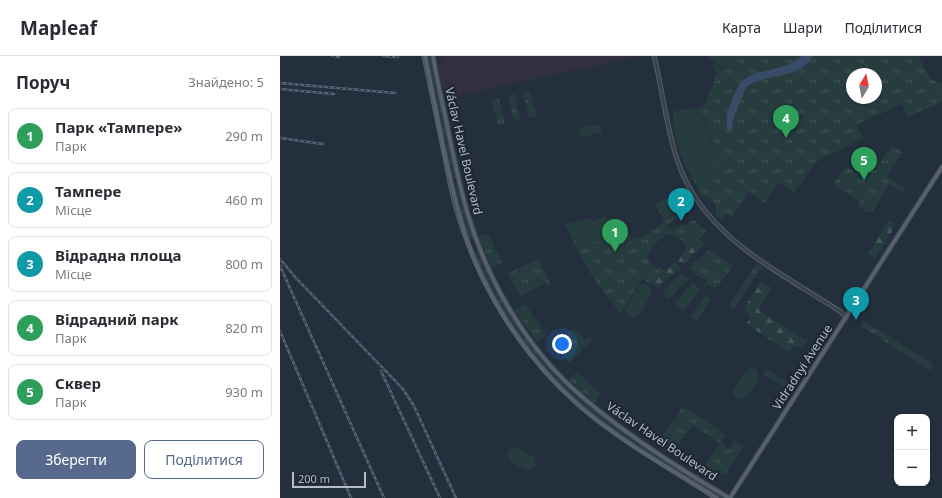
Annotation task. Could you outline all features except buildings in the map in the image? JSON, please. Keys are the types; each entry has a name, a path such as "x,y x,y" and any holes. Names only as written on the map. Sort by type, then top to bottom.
{"main road":[{"name":"Václav Havel Boulevard","path":"425,56 458,211 475,259 509,324 542,367 582,407 629,443 716,498"},
{"name":"Václav Havel Boulevard","path":"432,56 459,182 469,220 486,263 512,312 547,361 569,384 595,407 639,440 730,498"},
{"name":"Vidradnyi Avenue","path":"730,498 942,166"}],"street":[{"path":"655,56 678,161 700,204 712,220 736,243 842,311 850,311"},
{"path":"655,56 677,161 688,186 701,207 719,228 736,244 842,312 846,318"}],"shaded area":[{"path":"437,56 640,56 444,98 438,66 443,64 442,60 438,60"}],"green space":[{"path":"426,56 431,56 456,178 452,179"},
{"path":"708,56 734,56 724,69"},
{"path":"735,56 918,56 931,79 942,84 942,102 908,117 902,104 856,125 863,138 816,162 794,193 778,182 765,203 749,191 732,217 727,214 721,220 715,215 716,207 714,201 709,197 701,196 694,181 723,171 701,113 715,80 714,77 717,76 712,65 716,64 724,69"},
{"path":"530,91 536,117 529,118 523,93"},
{"path":"515,94 520,120 514,121 508,96"},
{"path":"499,98 505,124 498,125 492,100"},
{"path":"704,106 701,113 703,121 723,171 694,181 682,157 676,139 673,112 691,107 692,110"},
{"path":"600,124 602,133 580,137 579,128"},
{"path":"891,145 903,152 887,176 905,189 903,192 889,184 874,210 868,212 858,206 860,201 833,184 846,166 856,173 868,155 881,162"},
{"path":"458,185 473,237 471,239 468,238 453,186"},
{"path":"678,192 684,204 681,207 683,210 677,214 678,217 667,225 672,231 683,224 685,226 694,220 706,231 699,240 708,246 699,244 697,241 667,234 653,245 647,258 661,274 651,285 642,278 621,314 593,278 573,241 605,242 611,230 606,220 610,218 621,220 632,239 643,237 664,222 655,204"},
{"path":"605,217 611,230 611,238 605,242 573,241 565,224 591,218 592,221"},
{"path":"889,220 896,224 875,259 868,254"},
{"path":"488,233 502,263 492,268 478,236"},
{"path":"681,236 696,240 699,244 704,244 685,263 677,261 687,246 680,238"},
{"path":"710,249 733,266 715,289 708,284 705,287 704,285 706,281 699,276 698,277 689,268"},
{"path":"477,252 507,307 541,355 568,385 584,400 637,441 635,444 618,434 582,405 544,366 512,324 498,302 474,254"},
{"path":"538,259 551,285 547,287 545,283 521,296 507,274"},
{"path":"675,262 682,271 681,273 678,269 658,288 652,284 661,275 657,270 660,267 665,271"},
{"path":"757,263 762,267 734,309 729,306"},
{"path":"682,273 688,279 669,299 662,293"},
{"path":"761,282 772,288 758,310 807,341 803,347 798,348 794,345 789,352 746,324 751,317 743,309"},
{"path":"693,283 700,290 684,311 674,304"},
{"path":"642,284 647,284 651,288 651,295 638,316 631,318 627,316 625,309 638,287"},
{"path":"706,295 711,299 697,321 691,316"},
{"path":"525,304 546,334 537,342 514,309"},
{"path":"864,321 933,364 933,368 929,370 861,326"},
{"path":"574,328 585,340 590,336 594,339 569,362 554,345"},
{"path":"751,368 755,368 758,371 755,384 745,397 737,399 733,394 735,387 742,376"},
{"path":"766,369 794,386 791,391 763,374"},
{"path":"577,372 601,394 594,403 569,380"},
{"path":"682,406 721,430 720,432 725,436 722,440 724,446 729,449 735,441 743,446 725,475 719,474 705,466 720,443 692,425 677,448 661,438 672,422 677,420 677,416"},
{"path":"640,443 726,498 719,498 639,447"},
{"path":"515,447 534,457 536,465 533,469 525,470 510,460 508,457 508,450"}],"water":[{"path":"801,56 813,56 799,69 790,73 762,80 746,87 734,117 732,129 728,132 728,109 736,90 742,82 747,77 789,64"}],"tram line":[{"path":"422,56 449,189 458,221 479,275 507,324 523,348 541,370 582,410 629,445 712,498"}],"railway":[{"path":"333,56 339,57"},
{"path":"383,56 398,57"},
{"path":"280,83 395,93"},
{"path":"280,89 334,94"},
{"path":"280,138 323,144"},
{"path":"280,259 296,278 403,389 414,406 456,498"},
{"path":"280,266 384,498"},
{"path":"280,331 351,498"},
{"path":"381,371 440,498"}],"place":[{"name":"Відрадний парк","path":"786,138"},
{"name":"Сквер","path":"864,180"},
{"name":"Тампере","path":"681,221"},
{"name":"Парк «Тампере»","path":"615,252"},
{"name":"Відрадна площа","path":"856,320"}]}
